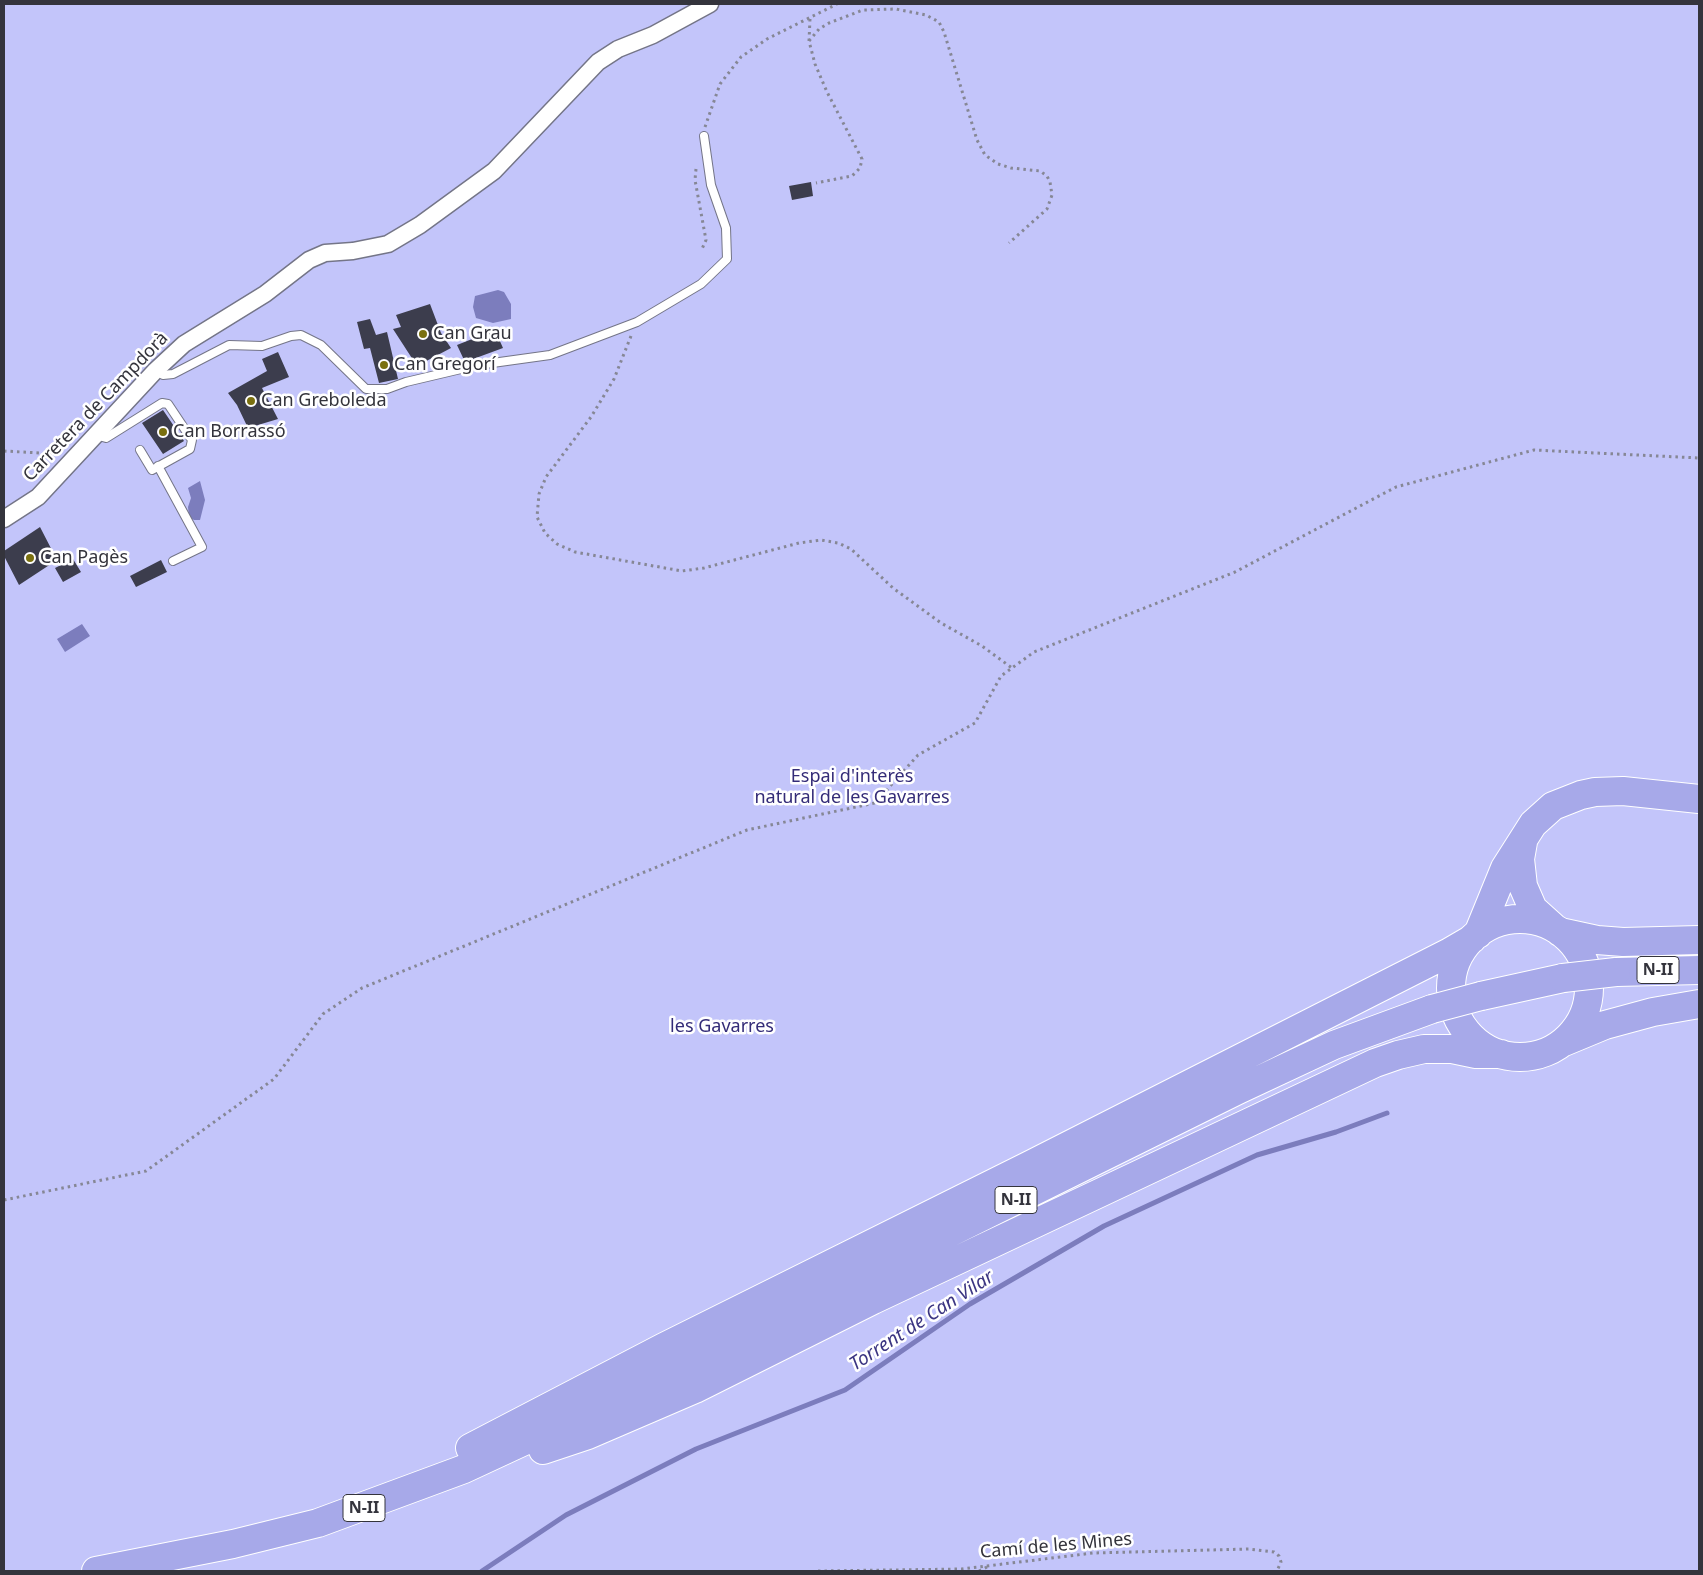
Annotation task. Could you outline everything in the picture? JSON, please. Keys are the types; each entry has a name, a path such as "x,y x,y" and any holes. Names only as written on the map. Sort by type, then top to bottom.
{"highway":[{"path":"1502,1054 1485,1047 1471,1036 1460,1022 1454,1005 1452,988 1454,970 1461,953 1475,936 1505,868 1524,835 1553,806 1581,795 1623,792 1699,798"},
{"path":"1524,835 1520,859 1523,886 1533,909 1569,939 1583,958 1588,975 1588,1004 1578,1026 1562,1043"},
{"path":"260,1538 318,1512 390,1485 447,1460 664,1347 953,1204 1448,953 1490,926 1512,919 1534,920 1557,930 1597,940 1622,942 1699,940"},
{"name":"N-II","path":"96,1571 260,1538 318,1523 464,1469 598,1407 1238,1090 1334,1045 1432,1009 1562,978 1616,972 1699,970"},
{"path":"464,1469 538,1452 588,1435 668,1402 745,1366 865,1304 1375,1063 1424,1049 1452,1049 1476,1054 1529,1057 1546,1052 1562,1043 1606,1026 1653,1012 1699,1004"}],"street":[{"name":"Carretera de Campdorà","path":"4,519 38,498 156,370 184,344 265,294 309,260 325,253 353,251 388,244 420,225 494,171 598,62 618,49 666,28 710,4"}],"lane":[{"path":"156,370 163,374 173,374 230,345 262,346 291,336 301,335 321,345 366,389 387,389 406,382 478,365 550,355 637,322 701,284 726,259 726,228 711,185 704,136"},
{"path":"95,435 106,438 162,403 168,404 192,440 190,449 152,470 140,450"},
{"path":"158,466 202,547 173,561"}],"path":[{"path":"704,136 710,108 720,84 734,63 749,50 838,4"},
{"path":"809,41 818,30 829,23 863,10 896,10 926,15 939,22 945,35 977,140 985,155 991,161 1006,166 1040,171 1047,176 1050,182 1052,195 1047,208 1009,243"},
{"path":"810,18 810,50 827,92 862,159 860,168 850,177 816,183"},
{"path":"637,322 614,379 591,417 546,477 538,494 537,517 545,533 557,544 575,552 682,571 704,568 800,543 820,540 838,543 850,549 893,588 941,623 982,646 1012,668"},
{"path":"4,1200 146,1171 274,1080 323,1014 362,988 747,830 875,802 918,755 975,723 1001,676 1034,652 1235,572 1396,487 1534,450 1699,458"},
{"path":"4,452 78,455"},
{"name":"Camí de les Mines","path":"818,1571 962,1569 1092,1553 1249,1549 1274,1552 1279,1556 1281,1562 1277,1571"},
{"path":"979,1571 989,1566"}],"green space":[{"name":"Espai d'interès natural de les Gavarres","path":"4,4 1699,4 1699,1571 4,1571"}],"shaded area":[{"path":"498,290 504,292 511,304 511,319 493,323 476,318 473,307 475,296"},
{"path":"200,481 205,500 200,520 194,520 189,517 188,507 191,498 188,488"},
{"path":"82,624 90,636 65,652 57,639"}],"building":[{"path":"811,182 813,196 792,200 789,186"},
{"name":"Can Grau","path":"430,304 441,333 451,348 417,366 393,329 401,327 396,315"},
{"name":"Can Gregorí","path":"370,319 376,335 387,332 398,379 379,383 370,348 364,349 357,322"},
{"path":"495,330 503,348 465,362 457,345"},
{"name":"Can Greboleda","path":"278,352 289,377 262,388 278,419 248,428 237,405 228,393 267,371 262,359"},
{"name":"Can Borrassó","path":"163,410 184,441 163,454 142,423"},
{"name":"Can Pagès","path":"40,527 57,560 19,585 4,556 4,551"},
{"path":"73,559 81,572 63,582 55,568"},
{"path":"161,560 167,572 136,587 130,576"}],"waterway":[{"name":"Torrent de Can Vilar","path":"482,1571 566,1515 696,1449 845,1390 970,1304 1104,1226 1257,1155 1336,1132 1387,1113"}],"place":[{"name":"Can Grau","path":"423,334"},
{"name":"Can Gregorí","path":"384,365"},
{"name":"Can Greboleda","path":"251,401"},
{"name":"Can Borrassó","path":"163,432"},
{"name":"Can Pagès","path":"30,558"}],"park label":[{"name":"les Gavarres","path":"722,1027"}]}
